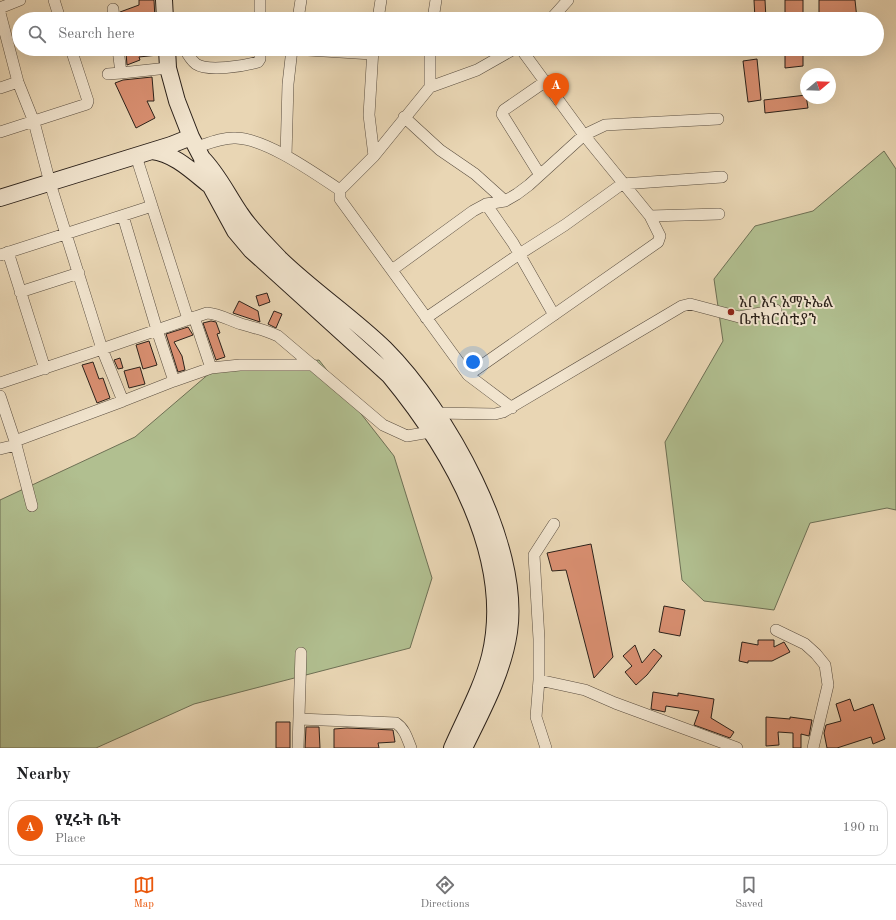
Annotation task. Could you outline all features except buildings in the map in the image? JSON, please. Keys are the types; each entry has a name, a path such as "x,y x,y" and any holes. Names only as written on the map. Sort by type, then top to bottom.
{"main road":[{"path":"164,0 165,12"},
{"path":"167,56 168,68 178,101 197,147 204,174 208,184 235,231 252,250 353,331 400,365 435,413 437,434"},
{"path":"0,198 144,153 197,147"},
{"path":"197,147 213,169 251,229 316,292 353,331 437,434 492,542 508,587 510,611 509,632 498,673 464,748"},
{"path":"144,153 161,152 191,170 208,184"},
{"path":"452,748 483,678 493,641 496,599 492,542"}],"street":[{"path":"0,8 20,0"},
{"path":"54,0 58,12"},
{"path":"260,0 260,12"},
{"path":"299,12 301,0"},
{"path":"379,12 381,0"},
{"path":"434,12 436,0"},
{"path":"557,12 568,0"},
{"path":"0,13 18,82 34,122 50,183 102,349 123,401"},
{"path":"0,132 87,104 88,101 73,56"},
{"path":"119,56 121,73"},
{"path":"188,56 197,65 215,68 258,62 260,56"},
{"path":"286,156 288,84 291,56"},
{"path":"372,56 369,115 374,156"},
{"path":"430,56 430,87"},
{"path":"502,56 477,70 430,87 404,117 374,156 340,190 340,199 468,376 512,408"},
{"path":"468,376 658,242 660,233 650,216 622,184 584,136 546,81 526,56"},
{"path":"108,74 168,68"},
{"path":"540,175 502,114 504,110 546,81"},
{"path":"0,88 18,82"},
{"path":"404,117 440,150 475,174 505,201"},
{"path":"392,270 473,211 486,204 505,201 529,185 584,136 605,125 718,119"},
{"path":"197,147 234,137 246,139 286,156 340,190"},
{"path":"144,153 152,206 191,318 211,368"},
{"path":"426,318 518,254 565,225 622,184 722,177"},
{"path":"486,204 554,315"},
{"path":"45,369 20,292 4,254 66,232 152,206"},
{"path":"650,216 719,214"},
{"path":"123,216 174,381"},
{"path":"20,292 79,273"},
{"path":"435,413 495,414 512,408 682,306 690,304 739,317 776,310"},
{"path":"0,383 207,313 215,314 245,325 262,328 278,336 383,425 407,436 437,434"},
{"path":"0,449 211,368 240,365 313,366"},
{"path":"0,396 15,443 32,506"},
{"path":"543,745 536,717 539,680 539,639 534,555 554,524"},
{"path":"776,630 805,644 816,654 826,670 828,684 813,748"},
{"path":"298,748 302,653"},
{"path":"539,680 585,690 615,703 738,748"},
{"path":"299,719 396,723 402,727 405,732 410,748"}],"green space":[{"path":"884,151 896,169 896,510 887,508 810,523 774,610 704,601 682,580 665,442 723,341 714,279 755,226 813,211"},
{"path":"319,360 394,456 432,578 410,648 194,704 96,748 0,748 0,500 135,437 211,372"}],"place":[{"name":"የሂሩት ቤት","path":"556,106"},
{"name":"አቦ እና አማኑኤል ቤተክርስቲያን","path":"731,312"}]}
